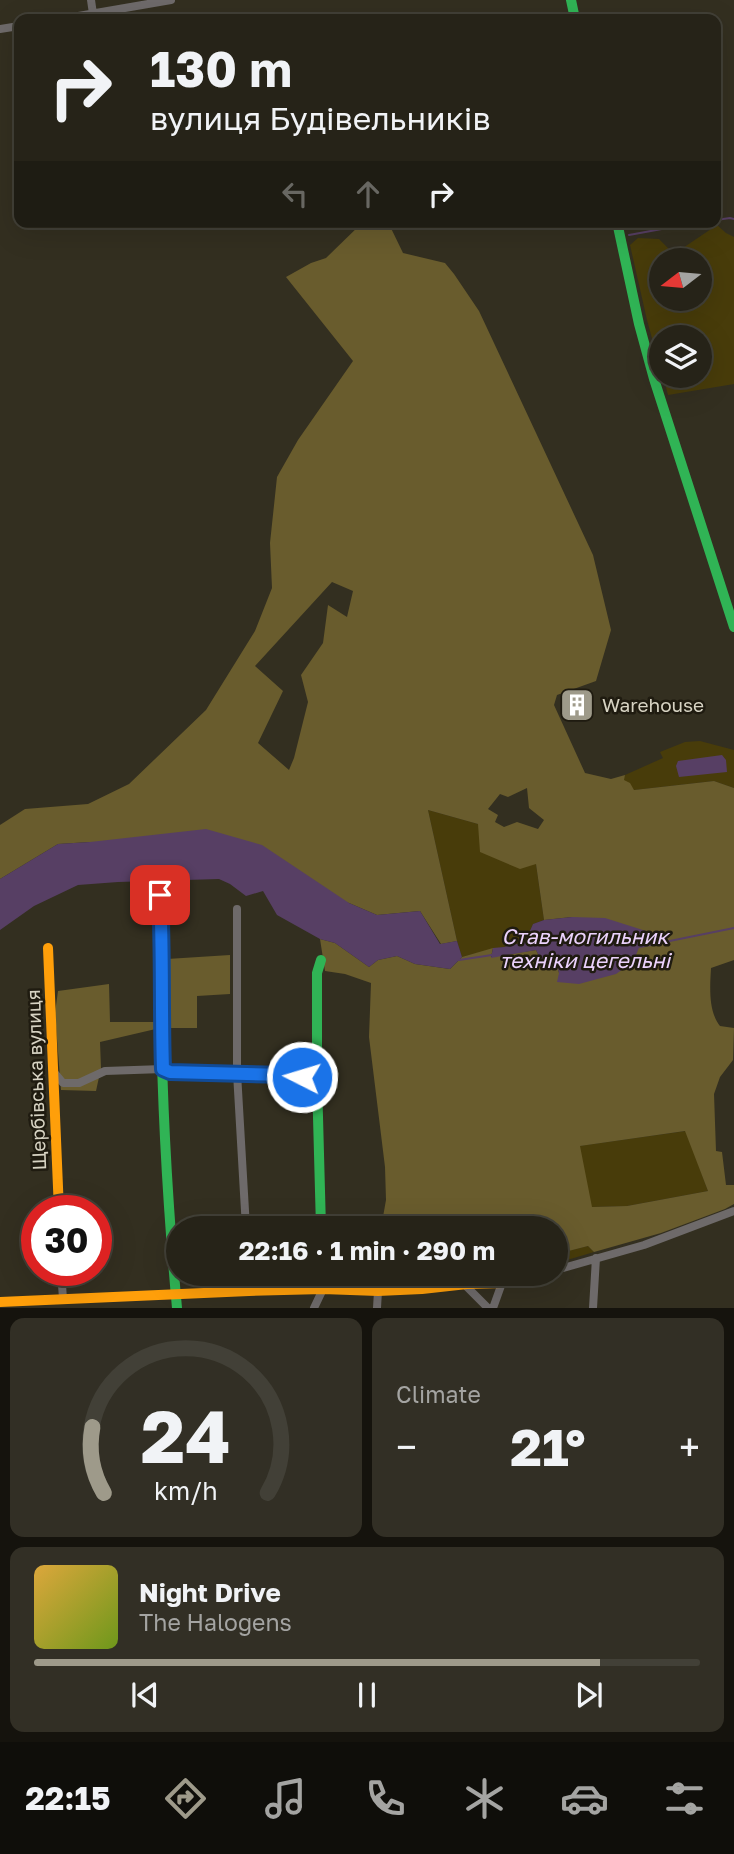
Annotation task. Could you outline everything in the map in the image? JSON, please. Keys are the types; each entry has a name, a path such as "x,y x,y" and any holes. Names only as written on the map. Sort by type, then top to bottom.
{"street":[{"path":"91,0 93,14 171,0"},
{"path":"618,228 648,360 734,627"},
{"path":"160,895 161,1008 169,1220 177,1308"},
{"path":"237,909 237,1073 245,1216"},
{"name":"Щербівська вулиця","path":"48,948 58,1195"},
{"path":"321,960 317,973 321,1216"},
{"path":"52,1071 64,1083 79,1083 105,1072 163,1069 170,1072 287,1075 317,1080"},
{"path":"568,1266 665,1238 734,1211"},
{"path":"593,1308 596,1258"},
{"path":"62,1286 63,1299"},
{"path":"249,1286 249,1291"},
{"path":"0,1302 249,1291 377,1291 447,1286"},
{"path":"466,1286 490,1308 501,1286"},
{"path":"314,1308 323,1289"},
{"path":"377,1291 377,1308"}],"shaded area":[{"path":"357,228 391,228 403,253 445,263 479,311 593,555 611,630 596,681 557,695 554,705 585,773 611,779 625,775 624,780 630,783 634,790 714,781 734,788 734,960 711,968 710,983 716,1020 720,1026 734,1028 733,1060 720,1077 714,1094 716,1151 722,1152 726,1185 734,1185 734,1204 725,1209 661,1233 594,1252 588,1246 568,1251 568,1216 383,1216 386,1200 385,1167 369,1037 371,983 345,974 325,971 320,939 335,943 369,967 378,960 397,956 415,964 450,969 462,957 493,948 491,957 536,950 540,958 557,964 559,973 572,917 544,920 536,864 520,869 480,852 478,824 428,810 457,941 441,944 420,911 377,915 349,903 90,842 58,844 0,879 0,825 25,809 88,804 129,784 206,710 255,631 272,588 270,543 277,477 298,440 353,361 286,277 326,258","holes":["332,582 353,591 347,617 328,605 323,643 301,675 308,702 289,770 258,743 283,691 255,666","527,788 529,808 544,820 538,829 517,822 504,827 495,822 498,815 488,809 500,794 508,797","685,1131 708,1191 627,1206 592,1207 580,1146"]},
{"path":"713,228 720,228 734,237 734,384 712,388 712,325 649,325 649,327 630,245 638,238 659,239 668,248 649,248 649,312 712,312 712,248 683,248"},
{"path":"666,388 710,388 668,395"},
{"path":"700,741 734,750 734,788 714,781 634,790 623,780 625,775 663,758 660,752 685,742"},
{"path":"428,810 478,824 536,864 544,920 533,924 525,942 462,957"},
{"path":"230,955 230,994 197,996 197,1028 160,1028 100,1042 101,1068 96,1091 61,1090 55,1013 58,991 109,984 110,1022 170,1022 167,959"},
{"path":"686,1131 708,1191 627,1206 591,1207 579,1146"},
{"path":"588,1246 594,1252 568,1260 568,1251"}],"water":[{"path":"722,755 726,760 727,772 679,777 676,766 678,761"},
{"path":"206,829 262,845 349,903 377,915 420,911 440,944 457,941 462,957 450,969 415,964 397,956 378,960 369,967 335,943 320,939 277,915 263,891 246,896 219,879 78,885 34,906 0,930 0,879 58,844"},
{"name":"Став-могильник техніки цегельні","path":"572,917 605,918 646,931 633,962 616,974 579,984 557,982 557,965 540,958 536,950 491,958 493,948 525,942 533,924"}],"waterway":[{"path":"721,219 734,219"},
{"path":"629,235 667,228"},
{"path":"640,947 734,928"},
{"path":"459,960 492,955"}],"traffic: fast":[{"path":"571,0 574,14"},
{"path":"618,228 654,379 734,627"},
{"path":"160,895 164,1120 177,1308"},
{"path":"321,960 317,973 321,1216"}],"traffic: slow":[{"path":"48,948 58,1195"},
{"path":"0,1302 249,1291 378,1291 449,1286"}],"place":[{"name":"Warehouse","path":"577,705"}],"route":[{"path":"160,895 163,1069 170,1072 302,1077"}]}
